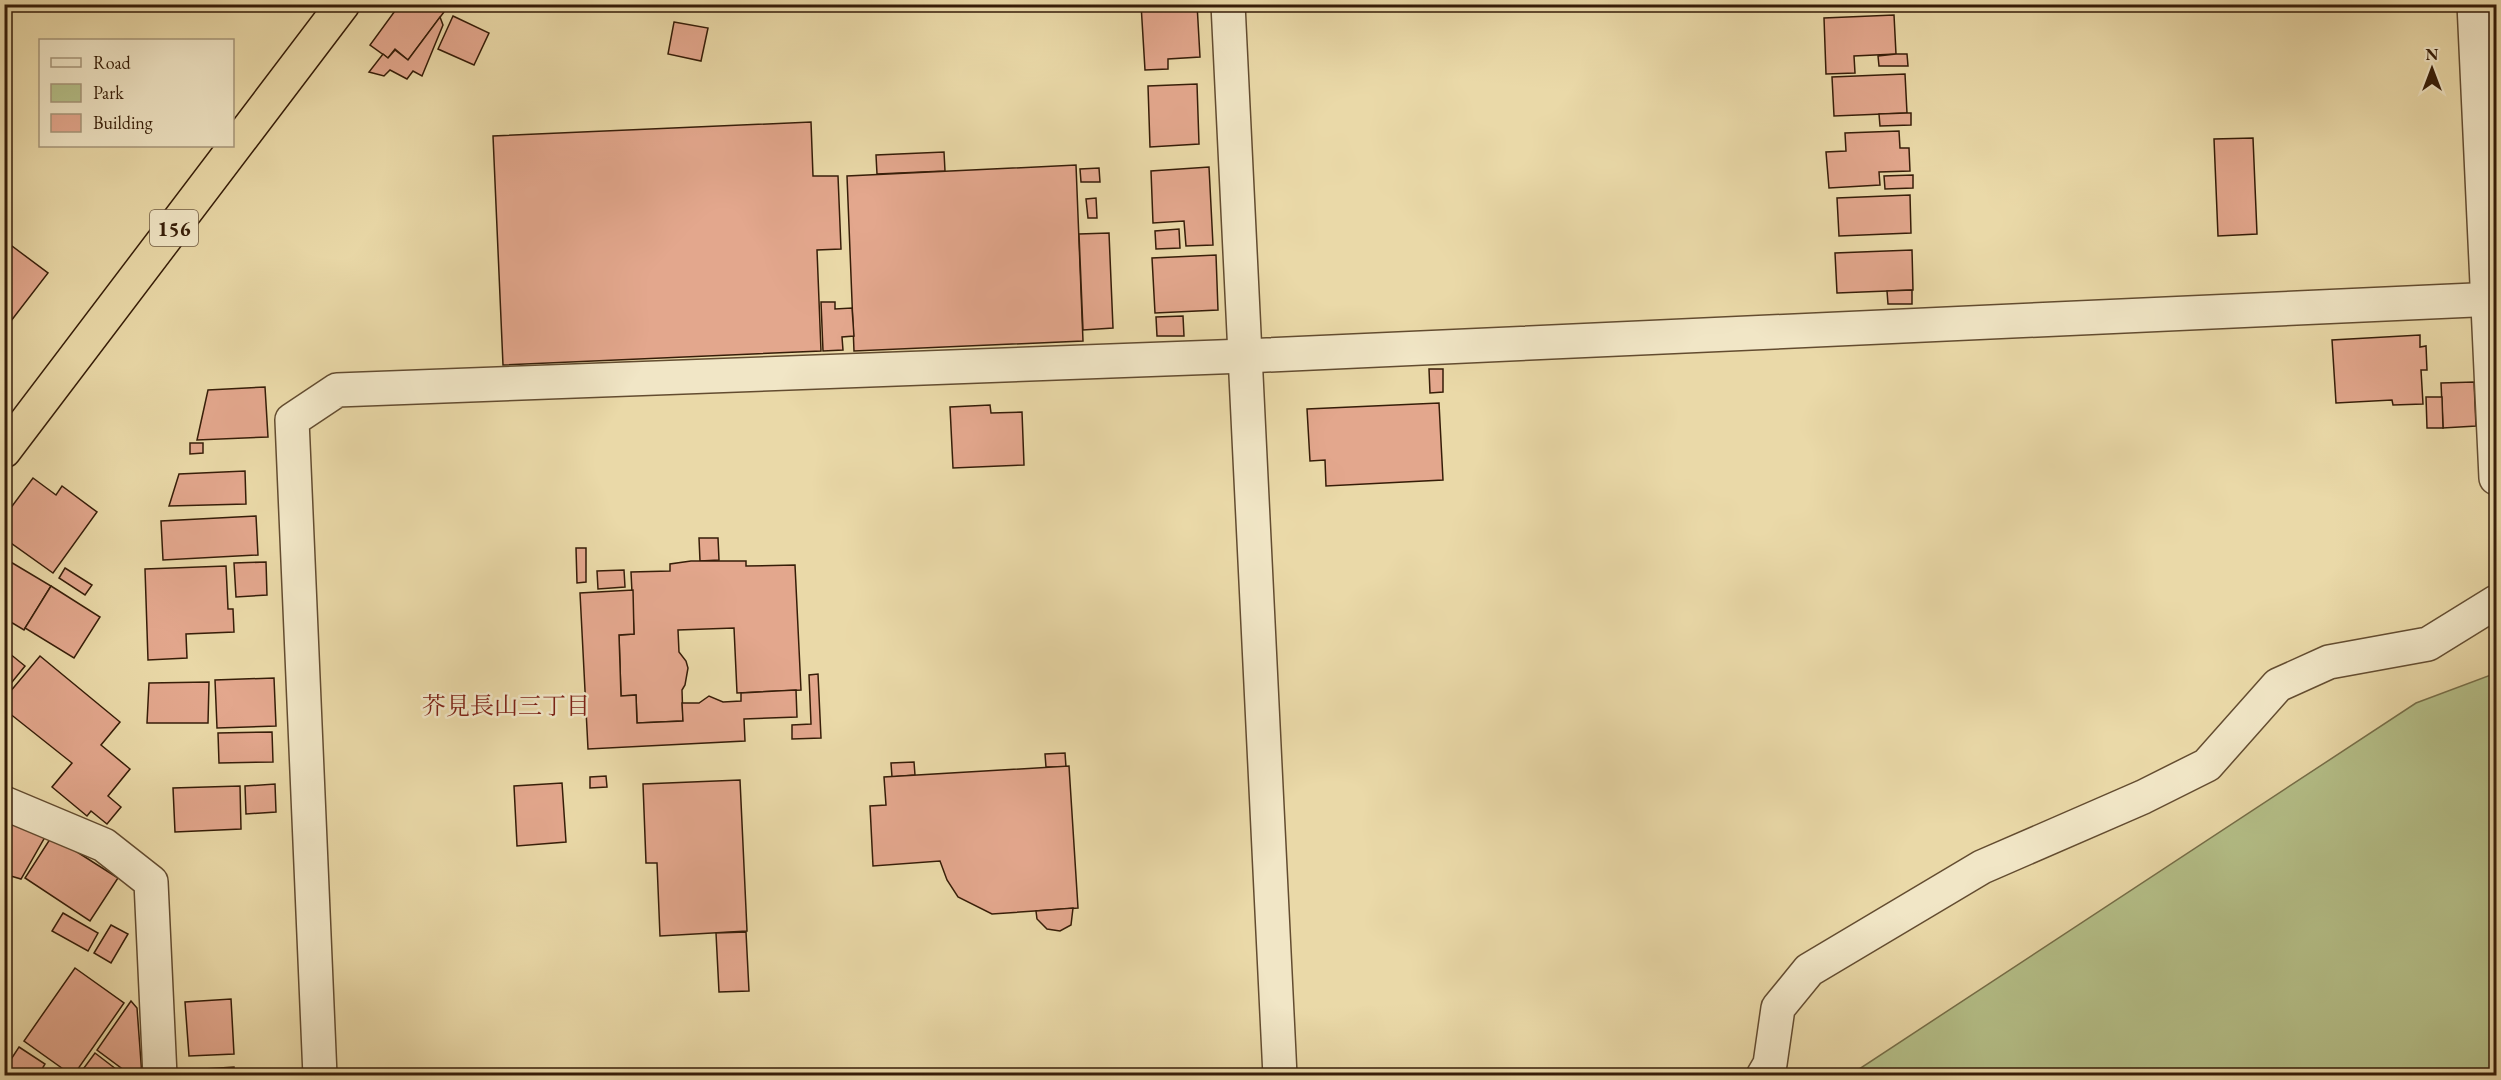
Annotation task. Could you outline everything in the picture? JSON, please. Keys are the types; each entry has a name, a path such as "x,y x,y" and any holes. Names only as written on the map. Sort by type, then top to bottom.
{"highway":[{"name":"156","path":"4,451 343,4"}],"street":[{"path":"1228,4 1280,1076"},
{"path":"2474,4 2492,299 2496,478"},
{"path":"320,1076 291,420 337,390 1245,356 2492,299"},
{"path":"1763,1076 1770,1064 1778,1008 1809,970 1982,867 2143,797 2207,765 2278,685 2329,662 2428,644 2496,602"},
{"path":"4,803 104,845 151,882 160,1076"}],"green space":[{"path":"2496,673 2496,1075 1850,1075 2416,703"}],"building":[{"path":"400,4 417,4 422,9 426,4 450,4 408,60 395,49 388,58 370,45"},
{"path":"1141,4 1197,4 1200,57 1168,59 1168,69 1145,70"},
{"path":"1883,4 1905,4 1905,9 1883,10"},
{"path":"1894,15 1896,54 1854,56 1855,73 1826,74 1824,18"},
{"path":"453,16 489,33 474,65 438,49"},
{"path":"440,17 443,25 422,76 413,71 407,79 390,70 384,76 369,72 383,54 388,58 395,50 408,60"},
{"path":"674,22 708,28 701,61 668,54"},
{"path":"1907,54 1908,66 1879,66 1878,56"},
{"path":"1905,74 1907,113 1834,116 1832,77"},
{"path":"1197,84 1199,144 1150,147 1148,86"},
{"path":"1911,113 1911,125 1880,126 1879,114"},
{"path":"811,122 813,176 838,176 841,249 817,250 821,351 503,365 493,136"},
{"path":"1899,131 1900,148 1909,148 1910,171 1879,172 1880,185 1829,188 1826,152 1846,151 1845,133"},
{"path":"2253,138 2257,234 2218,236 2214,139"},
{"path":"944,152 945,171 877,174 876,155"},
{"path":"1076,165 1083,341 854,351 847,176"},
{"path":"1209,167 1213,245 1186,246 1184,221 1153,223 1151,171"},
{"path":"1099,168 1100,182 1081,182 1080,169"},
{"path":"1913,175 1913,188 1885,189 1884,176"},
{"path":"1910,195 1911,233 1839,236 1837,198"},
{"path":"1096,198 1097,218 1088,218 1086,199"},
{"path":"1179,229 1180,248 1156,249 1155,231"},
{"path":"1109,233 1113,328 1083,330 1079,234"},
{"path":"4,240 48,273 4,330"},
{"path":"1912,250 1913,290 1837,293 1835,253"},
{"path":"1216,255 1218,310 1155,313 1152,258"},
{"path":"1912,290 1912,304 1888,304 1887,291"},
{"path":"821,302 835,302 835,309 852,308 854,336 842,337 843,350 823,351"},
{"path":"1183,316 1184,336 1157,336 1156,317"},
{"path":"2420,335 2420,347 2426,346 2427,370 2421,370 2423,404 2393,405 2392,400 2336,403 2332,340"},
{"path":"1429,369 1443,369 1443,392 1430,393"},
{"path":"2474,382 2476,426 2443,428 2441,383"},
{"path":"265,387 268,437 197,440 208,390"},
{"path":"2426,397 2442,397 2443,428 2427,428"},
{"path":"1439,403 1443,480 1326,486 1325,460 1310,461 1307,409"},
{"path":"990,405 991,413 1022,412 1024,465 953,468 950,407"},
{"path":"190,443 203,443 203,453 190,454"},
{"path":"245,471 246,504 169,506 179,474"},
{"path":"33,478 56,495 62,486 97,512 53,573 4,538 4,517"},
{"path":"256,516 258,555 163,560 161,521"},
{"path":"699,538 718,538 719,560 700,561"},
{"path":"576,548 586,548 586,582 577,583"},
{"path":"4,558 51,586 24,630 4,618"},
{"path":"691,561 746,561 746,566 795,565 801,690 737,693 734,628 678,630 679,652 688,668 682,690 683,721 637,723 636,695 621,696 619,635 634,634 631,572 670,571 670,564"},
{"path":"266,562 267,595 236,597 234,563"},
{"path":"226,566 228,609 233,609 234,632 186,634 187,658 148,660 145,569"},
{"path":"65,568 92,585 85,595 59,578"},
{"path":"624,570 625,587 598,589 597,571"},
{"path":"51,586 100,617 74,658 25,628"},
{"path":"633,590 634,634 619,635 621,696 636,695 637,723 683,721 682,703 699,703 709,696 723,702 741,701 741,693 796,690 797,717 744,719 745,741 588,749 580,593"},
{"path":"4,649 25,666 4,692"},
{"path":"40,656 120,722 101,745 130,769 108,796 121,807 107,824 91,811 87,816 52,787 72,763 4,709 4,699"},
{"path":"818,674 821,738 792,739 792,725 811,724 809,675"},
{"path":"274,678 276,726 217,728 215,680"},
{"path":"209,682 208,723 147,723 149,683"},
{"path":"272,732 273,762 219,763 218,733"},
{"path":"1065,753 1066,767 1046,767 1045,754"},
{"path":"914,762 915,775 892,777 891,763"},
{"path":"1069,766 1078,908 992,914 958,897 947,880 940,861 873,866 870,806 886,805 884,777"},
{"path":"606,776 607,787 590,788 590,777"},
{"path":"740,780 747,931 660,936 657,863 646,863 643,784"},
{"path":"562,783 566,842 517,846 514,786"},
{"path":"275,784 276,812 246,814 245,786"},
{"path":"240,786 241,829 175,832 173,788"},
{"path":"4,815 45,837 21,879 4,874"},
{"path":"52,836 118,878 90,921 25,878"},
{"path":"1073,908 1071,925 1060,931 1047,929 1037,919 1036,911"},
{"path":"63,913 98,933 88,951 52,931"},
{"path":"111,925 128,934 111,963 94,953"},
{"path":"746,932 749,991 719,992 716,933"},
{"path":"75,968 124,1003 73,1076 24,1041"},
{"path":"231,999 234,1054 189,1056 185,1002"},
{"path":"131,1001 137,1008 142,1076 132,1076 97,1050"},
{"path":"19,1047 45,1064 38,1076 13,1076 4,1070"},
{"path":"95,1053 125,1076 78,1076"},
{"path":"234,1067 235,1076 189,1076 189,1070"}],"district":[{"name":"芥見長山三丁目","path":"506,705"}]}
